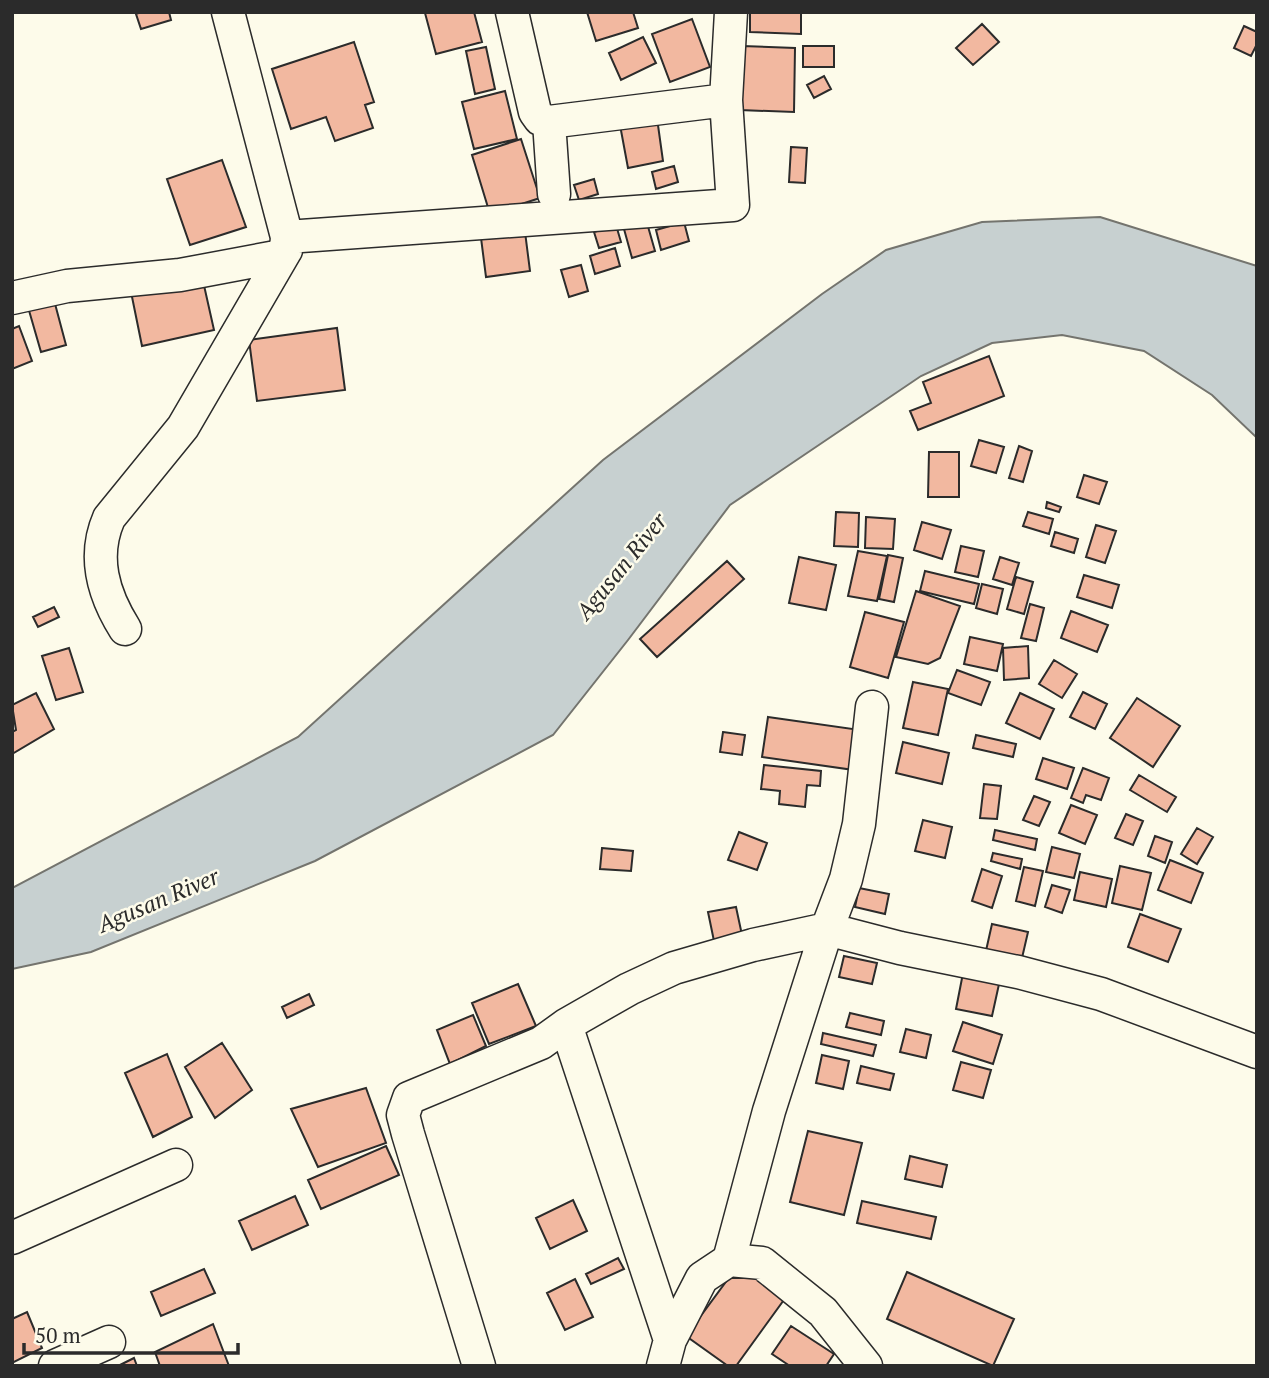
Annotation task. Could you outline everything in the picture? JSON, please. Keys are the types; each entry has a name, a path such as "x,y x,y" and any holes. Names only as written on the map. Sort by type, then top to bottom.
{"street":[{"path":"125,629 113,611 105,589 99,550 103,532 109,518 183,427 286,243 228,12"},
{"path":"512,12 540,119 548,122 726,100"},
{"path":"12,298 67,286 180,275 276,257 286,243 733,205 726,100 731,12"},
{"path":"548,122 554,194"},
{"path":"666,1353 702,1278 729,1259 769,1111 827,929 846,879 859,824 872,707"},
{"path":"479,1366 408,1134 403,1115 405,1106 409,1098 541,1043 629,989 674,968 753,945 827,929 900,948 1018,972 1101,994 1257,1052"},
{"path":"566,1026 666,1353"},
{"path":"12,1238 176,1165"},
{"path":"729,1259 762,1263 823,1312 866,1366"},
{"path":"55,1366 109,1342"}],"water":[{"name":"Agusan River","path":"1100,217 1257,266 1257,438 1212,395 1144,351 1062,335 992,343 921,376 730,505 553,735 315,861 91,952 12,969 12,888 298,737 603,460 822,294 886,250 982,222"}],"building":[{"path":"169,12 171,20 141,29 136,14"},
{"path":"474,12 482,42 436,54 425,13"},
{"path":"587,12 633,12 638,28 596,41"},
{"path":"750,12 801,12 801,34 750,32"},
{"path":"692,19 710,67 670,82 652,34"},
{"path":"982,24 999,42 973,65 956,48"},
{"path":"1244,26 1257,32 1257,44 1251,56 1234,48"},
{"path":"643,37 656,63 621,80 609,53"},
{"path":"354,42 374,102 365,105 373,128 335,141 326,117 291,129 272,69"},
{"path":"742,46 795,48 794,112 740,110"},
{"path":"803,46 834,46 834,67 803,67"},
{"path":"486,47 495,89 475,94 466,51"},
{"path":"824,76 831,89 814,98 807,85"},
{"path":"505,91 517,139 474,149 462,102"},
{"path":"657,118 663,161 628,168 620,125"},
{"path":"521,139 540,198 490,214 472,155"},
{"path":"791,147 807,148 805,183 789,182"},
{"path":"222,160 246,227 190,245 167,179"},
{"path":"674,166 678,182 656,189 652,172"},
{"path":"594,179 598,194 579,200 574,185"},
{"path":"684,222 689,241 661,250 656,230"},
{"path":"647,223 655,251 632,258 624,229"},
{"path":"524,224 530,271 486,277 480,230"},
{"path":"616,225 621,242 599,248 594,232"},
{"path":"615,248 620,266 595,274 590,256"},
{"path":"581,265 588,291 569,297 561,270"},
{"path":"201,272 214,330 142,346 130,287"},
{"path":"54,300 66,345 41,352 28,307"},
{"path":"19,326 32,361 12,369 12,329"},
{"path":"337,328 345,390 257,401 249,340"},
{"path":"989,356 1004,396 918,430 910,411 931,403 923,382"},
{"path":"979,440 1004,447 996,473 971,466"},
{"path":"1019,446 1032,451 1023,482 1009,478"},
{"path":"929,452 959,452 959,497 928,497"},
{"path":"1084,475 1107,482 1099,504 1077,497"},
{"path":"1047,502 1061,507 1059,512 1046,508"},
{"path":"836,512 859,513 858,547 834,546"},
{"path":"1028,512 1053,519 1049,534 1023,526"},
{"path":"866,517 895,519 893,549 865,548"},
{"path":"922,522 951,530 942,559 914,550"},
{"path":"1096,525 1116,531 1105,563 1086,557"},
{"path":"1055,532 1078,539 1074,553 1051,546"},
{"path":"961,546 984,551 978,577 955,572"},
{"path":"858,551 887,556 877,601 848,596"},
{"path":"888,555 903,558 894,602 879,599"},
{"path":"799,557 836,565 826,610 789,603"},
{"path":"1000,557 1019,563 1012,585 993,579"},
{"path":"727,561 744,579 657,657 640,639"},
{"path":"925,571 979,584 974,604 920,591"},
{"path":"1084,575 1119,585 1112,608 1077,597"},
{"path":"1016,577 1033,582 1024,614 1007,609"},
{"path":"982,584 1003,589 997,614 976,608"},
{"path":"916,591 960,606 940,658 928,664 896,657"},
{"path":"1030,604 1044,608 1036,641 1021,638"},
{"path":"54,607 59,617 38,627 33,617"},
{"path":"1071,611 1108,625 1097,652 1061,638"},
{"path":"865,612 904,622 888,678 850,667"},
{"path":"970,637 1003,644 997,671 964,664"},
{"path":"1028,646 1029,678 1004,680 1003,648"},
{"path":"69,648 83,692 56,700 42,656"},
{"path":"1054,660 1077,674 1062,698 1039,684"},
{"path":"957,670 990,682 981,705 948,693"},
{"path":"913,682 948,689 938,735 903,728"},
{"path":"1083,692 1107,704 1095,729 1070,717"},
{"path":"36,693 54,729 12,754 12,732 16,730 12,705"},
{"path":"1020,693 1054,709 1040,739 1006,723"},
{"path":"1137,698 1180,726 1153,767 1110,738"},
{"path":"768,717 860,730 854,770 762,757"},
{"path":"723,732 745,735 742,755 720,752"},
{"path":"976,735 1016,744 1013,757 973,748"},
{"path":"903,742 949,753 942,784 896,773"},
{"path":"1043,758 1074,768 1067,789 1036,779"},
{"path":"764,765 821,771 820,786 807,785 805,807 779,804 780,791 761,789"},
{"path":"1083,768 1109,778 1101,800 1086,795 1083,803 1071,798"},
{"path":"1139,775 1176,797 1167,812 1130,790"},
{"path":"984,784 1001,786 997,819 980,818"},
{"path":"1034,796 1050,802 1039,826 1023,820"},
{"path":"1071,805 1097,815 1085,844 1059,833"},
{"path":"1126,814 1143,821 1133,845 1115,838"},
{"path":"923,820 952,827 945,858 915,851"},
{"path":"1197,828 1213,837 1197,864 1181,854"},
{"path":"995,830 1037,839 1035,850 993,840"},
{"path":"739,832 767,843 757,870 728,860"},
{"path":"1155,836 1172,842 1165,863 1148,856"},
{"path":"1052,847 1080,854 1074,878 1046,872"},
{"path":"602,848 633,851 631,871 600,869"},
{"path":"993,853 1022,859 1020,869 991,861"},
{"path":"1170,860 1203,873 1191,903 1158,890"},
{"path":"1120,866 1151,873 1142,910 1112,903"},
{"path":"1024,867 1043,871 1035,906 1016,901"},
{"path":"982,869 1002,876 992,908 972,901"},
{"path":"1080,872 1112,879 1106,907 1074,900"},
{"path":"1052,885 1070,890 1062,913 1045,907"},
{"path":"859,888 889,894 885,914 855,907"},
{"path":"736,907 742,935 714,941 708,912"},
{"path":"1140,914 1181,929 1168,962 1128,947"},
{"path":"992,924 1028,932 1019,971 983,964"},
{"path":"844,956 877,963 872,984 839,977"},
{"path":"964,968 1001,975 992,1016 956,1009"},
{"path":"518,984 536,1026 489,1044 472,1003"},
{"path":"309,994 314,1005 287,1018 282,1007"},
{"path":"850,1013 884,1021 881,1035 846,1027"},
{"path":"473,1015 486,1046 450,1064 437,1030"},
{"path":"963,1022 1002,1035 993,1064 953,1051"},
{"path":"906,1029 931,1035 926,1058 900,1052"},
{"path":"823,1033 876,1045 873,1056 821,1044"},
{"path":"222,1043 252,1090 215,1118 185,1067"},
{"path":"167,1054 192,1117 153,1137 125,1073"},
{"path":"822,1055 849,1061 843,1089 816,1083"},
{"path":"961,1062 991,1070 983,1098 953,1090"},
{"path":"861,1066 894,1074 890,1090 857,1083"},
{"path":"366,1088 386,1143 318,1167 291,1109"},
{"path":"808,1131 862,1143 844,1215 790,1202"},
{"path":"386,1146 399,1175 321,1209 308,1180"},
{"path":"910,1156 947,1165 942,1187 905,1179"},
{"path":"295,1196 308,1225 252,1250 239,1221"},
{"path":"573,1200 587,1231 550,1249 536,1218"},
{"path":"862,1201 936,1217 931,1239 857,1223"},
{"path":"618,1258 624,1269 591,1284 586,1274"},
{"path":"739,1264 786,1297 736,1366 728,1366 686,1336"},
{"path":"204,1269 215,1293 161,1316 151,1292"},
{"path":"907,1272 1014,1319 993,1366 887,1319"},
{"path":"575,1279 593,1317 565,1330 547,1293"},
{"path":"27,1312 42,1348 12,1363 12,1319"},
{"path":"213,1324 229,1366 160,1366 155,1352"},
{"path":"791,1326 834,1354 826,1366 790,1366 772,1354"},
{"path":"134,1358 137,1366 118,1366"}]}
